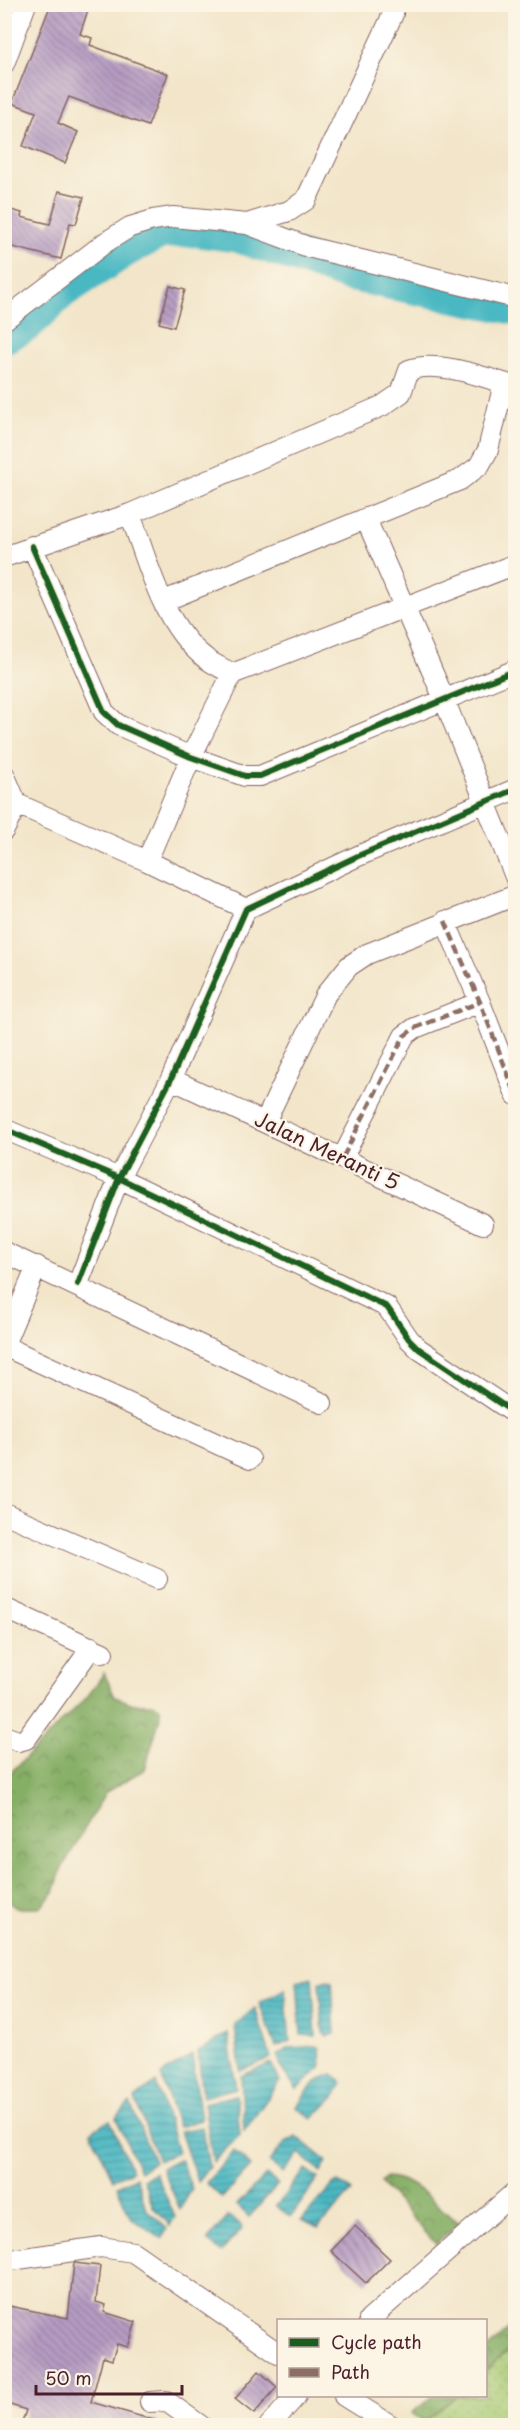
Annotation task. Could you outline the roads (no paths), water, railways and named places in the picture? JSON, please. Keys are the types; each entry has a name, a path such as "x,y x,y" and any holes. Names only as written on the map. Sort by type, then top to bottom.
{"street":[{"path":"4,64 26,4"},
{"path":"247,224 289,211 306,200 393,14"},
{"path":"4,320 106,242 130,228 153,220 173,218 247,224 308,247 516,298"},
{"path":"4,557 130,514 382,405 401,393 409,370 421,365 437,366 510,385 488,450 479,466 460,480 164,601"},
{"path":"130,514 164,601 181,635 204,657 232,674"},
{"path":"366,519 516,879"},
{"path":"32,546 104,712 118,725 191,757 245,776 260,776 444,702 516,670"},
{"path":"147,861 191,757 232,674 405,609 516,564"},
{"path":"4,774 17,804 147,861 246,909"},
{"path":"78,1284 119,1178 171,1079 246,909 358,856 516,789"},
{"path":"4,830 17,804"},
{"path":"265,1122 326,994 349,966 367,954 445,921 516,895"},
{"path":"445,921 480,1002 516,1095"},
{"path":"343,1157 404,1036 415,1028 480,1002"},
{"name":"Jalan Meranti 5","path":"171,1079 483,1224"},
{"path":"4,1129 119,1178 387,1307 409,1339 419,1349 516,1414"},
{"path":"4,1252 78,1284 322,1402"},
{"path":"37,1266 4,1346 250,1459"},
{"path":"4,1513 158,1579"},
{"path":"4,1608 97,1650 59,1693 26,1739 18,1741 4,1736"},
{"path":"370,2319 516,2191"},
{"path":"4,2261 101,2247 117,2247 133,2252 277,2352"},
{"path":"269,2426 295,2397"},
{"path":"346,2397 392,2426"},
{"path":"166,2404 201,2426"}],"water":[{"path":"312,1977 316,2036 301,2035 297,1981"},
{"path":"332,1981 335,2034 327,2036 323,2033 319,1982"},
{"path":"285,1989 290,2041 276,2047 259,2003"},
{"path":"255,2008 271,2058 240,2071 235,2025"},
{"path":"228,2033 236,2088 203,2097 198,2052"},
{"path":"316,2046 320,2048 321,2068 297,2089 282,2070 278,2056 289,2048"},
{"path":"192,2055 201,2120 178,2127 161,2075"},
{"path":"271,2063 280,2081 244,2131 241,2076"},
{"path":"333,2074 342,2083 335,2096 312,2119 297,2107 316,2082"},
{"path":"156,2082 178,2152 158,2161 135,2099"},
{"path":"236,2095 240,2135 213,2162 204,2103"},
{"path":"130,2103 154,2162 140,2171 116,2118"},
{"path":"110,2120 132,2171 113,2179 91,2132"},
{"path":"202,2127 209,2167 197,2181 180,2131"},
{"path":"296,2136 327,2162 321,2172 299,2153 283,2173 269,2162 286,2142"},
{"path":"234,2151 251,2166 222,2198 206,2183"},
{"path":"180,2159 192,2189 180,2209 162,2168"},
{"path":"305,2169 318,2178 291,2217 276,2206"},
{"path":"155,2172 175,2217 170,2225 153,2207 143,2179"},
{"path":"266,2175 278,2184 249,2217 237,2205"},
{"path":"136,2177 146,2209 167,2228 162,2239 130,2217 117,2186"},
{"path":"338,2182 352,2191 318,2228 302,2220 334,2184"},
{"path":"228,2216 241,2225 242,2229 221,2252 207,2241"}],"waterway":[{"path":"4,337 27,325 63,291 126,250 161,232 195,230 238,236 347,274 516,308"}]}
